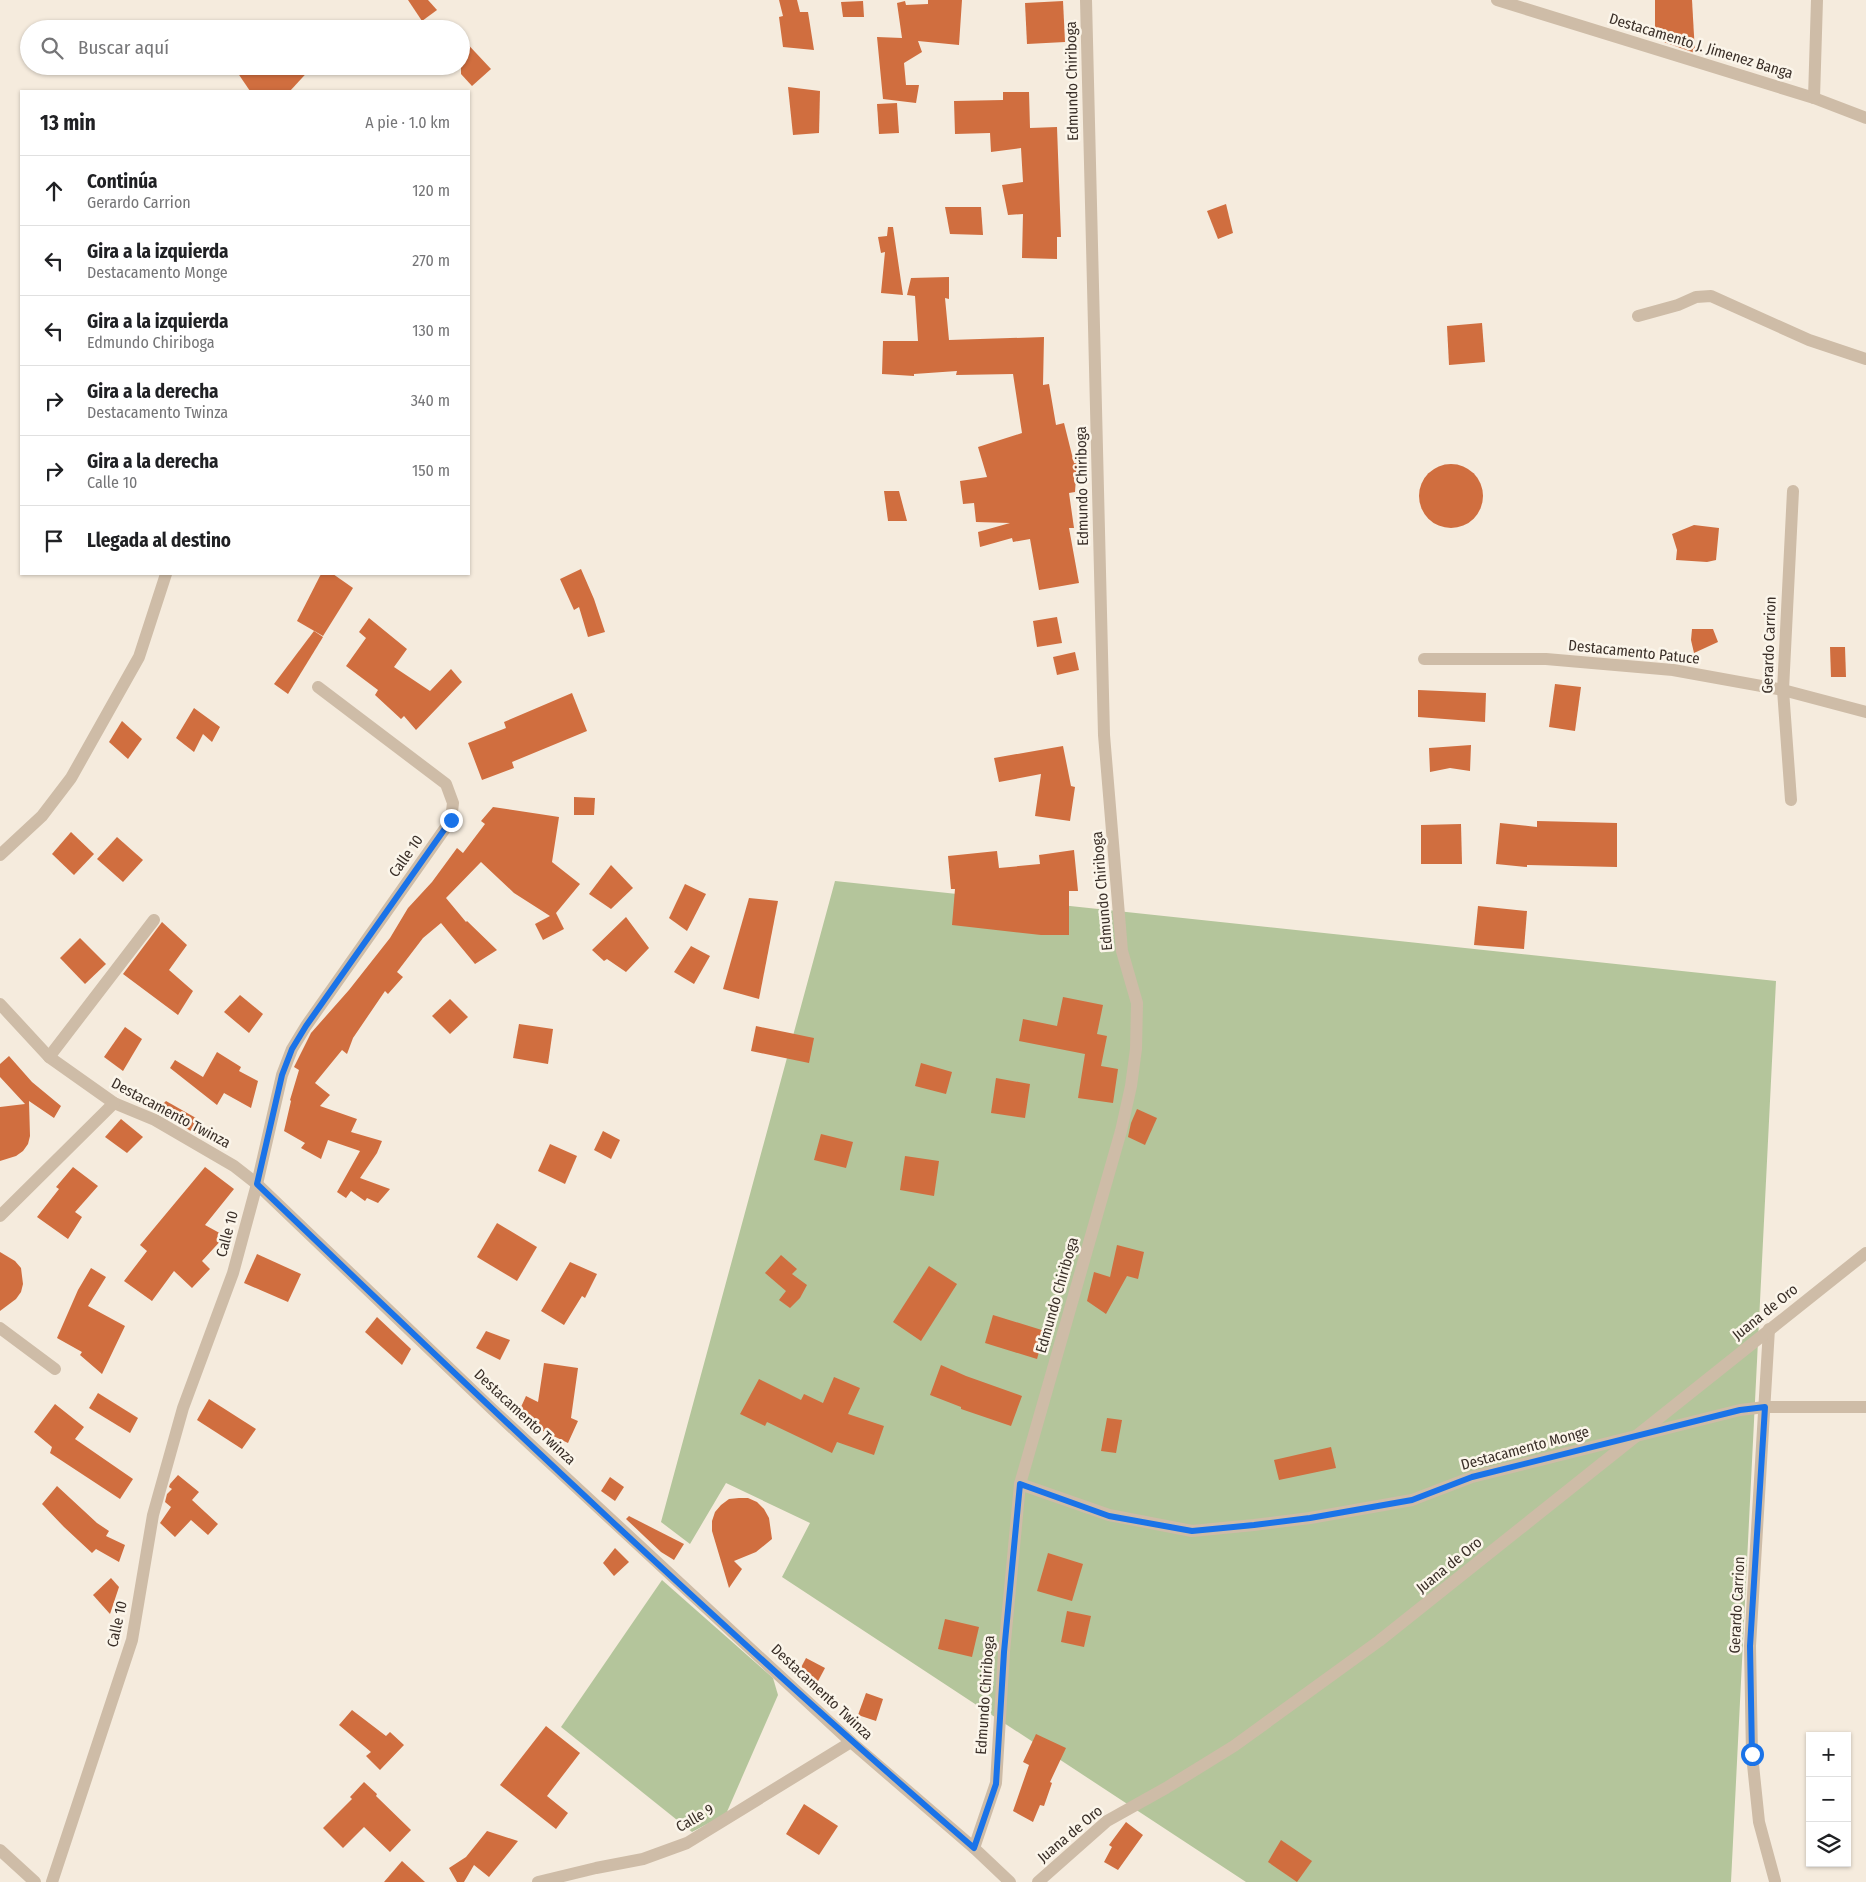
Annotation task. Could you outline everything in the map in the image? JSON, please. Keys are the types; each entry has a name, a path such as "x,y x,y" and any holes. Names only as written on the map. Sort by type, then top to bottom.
{"street":[{"name":"Edmundo Chiriboga","path":"974,1848 996,1784 1004,1652 1020,1484 1121,1131 1131,1086 1136,1049 1137,1003 1122,951 1104,735 1086,0"},
{"name":"Destacamento J. Jimenez Banga","path":"1497,0 1814,98 1866,118"},
{"path":"1814,98 1817,0"},
{"path":"1638,316 1678,305 1696,297 1711,296 1810,340 1866,359"},
{"name":"Gerardo Carrion","path":"1790,800 1783,690 1792,491"},
{"path":"0,855 42,816 71,778 139,656 166,575"},
{"name":"Destacamento Patuce","path":"1424,659 1546,659 1673,670 1783,690 1866,712"},
{"name":"Calle 10","path":"52,1882 132,1640 153,1515 183,1408 227,1293 257,1184 282,1075 292,1049 306,1026 451,820 453,803 446,784 318,686"},
{"path":"49,1057 154,920"},
{"name":"Destacamento Twinza","path":"0,1004 49,1057 114,1103 155,1120 234,1166 257,1184 493,1410 851,1742 974,1848 1010,1882"},
{"path":"0,1216 114,1103"},
{"name":"Juana de Oro","path":"1038,1882 1107,1821 1166,1788 1234,1746 1379,1641 1866,1253"},
{"path":"0,1328 55,1369"},
{"name":"Gerardo Carrion","path":"1769,1330 1750,1666 1752,1754 1759,1822 1775,1881"},
{"name":"Destacamento Monge","path":"1020,1484 1109,1516 1192,1531 1310,1518 1412,1500 1472,1477 1740,1410 1765,1407 1866,1407"},
{"name":"Calle 9","path":"538,1882 643,1859 687,1843 851,1742"},
{"path":"0,1850 35,1882"}],"green space":[{"path":"835,881 1776,981 1731,1882 1246,1882 782,1577 810,1523 726,1483 690,1544 661,1522"},
{"path":"662,1580 773,1678 778,1695 726,1814 692,1832 561,1727"}],"building":[{"path":"408,0 428,0 437,10 421,20"},
{"path":"779,0 797,0 800,12 808,12 814,50 783,47 779,17 783,16"},
{"path":"928,0 962,0 959,45 918,41 922,52 904,63 906,85 919,85 916,103 883,99 877,37 902,38 897,3 905,1 906,5 928,4"},
{"path":"1655,0 1692,0 1695,53 1655,39"},
{"path":"863,1 864,17 843,17 841,2"},
{"path":"1063,1 1065,42 1027,44 1025,3"},
{"path":"470,47 491,69 472,86 462,75 470,75"},
{"path":"239,75 305,75 291,90 249,90"},
{"path":"788,87 820,91 819,133 793,135"},
{"path":"1003,92 1029,92 1030,128 1057,127 1061,237 1057,237 1057,259 1022,258 1023,214 1008,215 1002,185 1023,182 1021,148 991,152 990,133 955,134 954,101 1003,100"},
{"path":"897,103 899,133 879,134 877,104"},
{"path":"1226,204 1233,233 1218,239 1207,211"},
{"path":"945,207 981,207 983,235 950,234"},
{"path":"888,227 893,227 903,295 881,293 885,252 881,253 878,237 887,236"},
{"path":"949,277 949,299 945,298 949,340 1044,337 1043,385 1049,384 1056,425 1064,423 1074,463 1077,463 1075,492 1069,493 1074,528 1069,528 1079,583 1039,590 1030,539 1013,542 1012,538 980,547 978,532 1010,523 976,522 974,503 963,504 960,481 987,477 978,447 1022,433 1013,374 956,375 957,371 914,374 914,376 882,374 883,341 918,341 915,296 907,295 911,278"},
{"path":"1482,323 1485,362 1449,365 1447,326"},
{"path":"1451,464 1469,470 1477,478 1483,496 1477,514 1469,522 1451,528 1433,522 1425,514 1419,496 1425,478 1433,470"},
{"path":"884,491 899,491 907,521 888,521"},
{"path":"1694,525 1719,528 1716,560 1707,562 1676,560 1677,550 1672,534"},
{"path":"581,569 605,632 588,637 579,607 574,610 560,579"},
{"path":"320,575 334,575 353,588 323,636 297,621"},
{"path":"1057,617 1062,643 1037,647 1033,621"},
{"path":"369,618 407,649 394,667 430,691 451,669 462,682 416,730 404,716 401,719 375,695 378,690 346,666 366,638 359,632"},
{"path":"1692,629 1713,629 1718,642 1694,653 1691,640"},
{"path":"314,631 323,637 288,694 274,684"},
{"path":"1830,647 1845,647 1846,677 1831,677"},
{"path":"1075,652 1079,670 1057,675 1053,657"},
{"path":"1555,684 1581,687 1575,731 1549,727"},
{"path":"1418,690 1486,693 1485,722 1418,717"},
{"path":"572,693 587,731 512,762 514,768 482,780 468,743 506,728 504,722"},
{"path":"194,708 220,727 212,742 203,734 194,752 176,738"},
{"path":"122,721 142,739 128,759 109,742"},
{"path":"1471,745 1470,771 1450,768 1430,772 1429,748"},
{"path":"1063,746 1071,786 1075,787 1070,821 1035,816 1041,774 999,782 994,758"},
{"path":"574,797 595,798 594,815 574,815"},
{"path":"493,807 559,817 552,862 580,884 556,913 564,929 543,940 535,924 550,916 514,893 481,862 446,898 466,922 497,950 475,964 441,923 423,938 397,972 403,977 388,994 385,991 353,1038 347,1054 342,1050 315,1083 330,1095 320,1106 357,1119 351,1132 382,1141 377,1153 360,1178 390,1189 378,1203 367,1198 365,1201 351,1191 346,1198 337,1192 360,1151 328,1140 321,1159 301,1148 305,1143 284,1131 290,1100 299,1070 294,1067 311,1033 349,990 390,938 408,908 432,882 457,848 463,853 485,824 481,821"},
{"path":"1537,821 1617,823 1617,867 1527,865 1527,867 1496,864 1500,823 1537,827"},
{"path":"1461,824 1462,864 1421,864 1421,825"},
{"path":"71,832 94,854 74,875 52,854"},
{"path":"117,837 143,860 123,882 97,859"},
{"path":"1074,850 1078,891 1069,891 1069,935 1041,935 952,925 955,889 951,889 948,856 997,851 999,868 1040,864 1039,855"},
{"path":"611,865 633,888 611,909 589,894"},
{"path":"685,884 706,894 687,931 669,918"},
{"path":"749,898 778,901 759,999 723,989"},
{"path":"1478,906 1527,911 1524,949 1474,945"},
{"path":"626,917 649,948 626,972 607,959 604,961 592,950"},
{"path":"162,922 187,945 169,970 193,991 178,1015 123,974"},
{"path":"80,938 106,964 85,984 60,958"},
{"path":"691,946 710,956 694,984 674,972"},
{"path":"240,995 263,1014 249,1033 224,1012"},
{"path":"1063,997 1103,1005 1097,1034 1107,1036 1101,1066 1118,1069 1113,1103 1078,1098 1085,1054 1019,1041 1023,1019 1057,1026"},
{"path":"450,999 468,1017 450,1034 432,1016"},
{"path":"519,1024 553,1029 548,1064 513,1058"},
{"path":"756,1026 814,1038 809,1063 751,1051"},
{"path":"125,1027 142,1039 123,1071 104,1057"},
{"path":"217,1052 241,1067 239,1071 258,1081 251,1108 224,1093 217,1105 170,1068 175,1060 203,1077"},
{"path":"9,1056 32,1082 61,1106 54,1118 29,1101 30,1136 28,1144 16,1156 0,1161 0,1107 25,1104 0,1077 0,1064"},
{"path":"921,1063 952,1072 946,1094 915,1086"},
{"path":"996,1078 1030,1084 1025,1118 991,1113"},
{"path":"166,1101 203,1122 196,1134 156,1111"},
{"path":"1137,1109 1157,1118 1145,1145 1128,1137"},
{"path":"121,1119 143,1137 127,1153 105,1137"},
{"path":"603,1131 620,1140 611,1159 594,1150"},
{"path":"821,1134 853,1142 846,1168 814,1160"},
{"path":"550,1144 577,1156 565,1184 538,1171"},
{"path":"905,1156 939,1161 934,1196 900,1190"},
{"path":"73,1167 98,1186 75,1212 82,1217 68,1239 37,1217 59,1189 56,1187"},
{"path":"205,1167 234,1189 205,1225 225,1236 202,1261 210,1269 192,1288 174,1271 152,1301 124,1281 147,1251 140,1245"},
{"path":"497,1223 537,1247 517,1281 477,1257"},
{"path":"1117,1245 1144,1252 1138,1279 1127,1276 1106,1314 1087,1301 1094,1272 1110,1277"},
{"path":"0,1252 15,1261 21,1268 23,1284 21,1292 16,1299 0,1311"},
{"path":"257,1254 301,1274 288,1302 244,1283"},
{"path":"781,1255 797,1269 792,1274 807,1285 800,1298 790,1308 779,1300 786,1291 765,1273"},
{"path":"570,1262 597,1274 585,1298 582,1296 564,1325 541,1311"},
{"path":"929,1266 957,1284 921,1341 893,1322"},
{"path":"91,1268 106,1277 88,1306 125,1326 102,1374 80,1355 82,1352 57,1338 78,1290"},
{"path":"993,1315 1045,1331 1037,1359 985,1343"},
{"path":"377,1317 411,1349 402,1365 365,1332"},
{"path":"486,1331 510,1340 500,1360 476,1348"},
{"path":"544,1363 578,1368 571,1418 578,1421 568,1443 516,1418 526,1396 538,1402"},
{"path":"941,1365 1022,1396 1011,1426 961,1409 961,1407 930,1395"},
{"path":"834,1377 860,1388 848,1414 884,1426 874,1455 837,1442 832,1453 767,1422 765,1426 740,1414 759,1379 801,1400 804,1394 823,1403"},
{"path":"98,1393 138,1418 130,1433 89,1408"},
{"path":"209,1399 256,1429 242,1449 197,1420"},
{"path":"55,1404 84,1427 75,1439 133,1479 120,1499 50,1453 52,1447 34,1432"},
{"path":"1107,1418 1122,1420 1116,1453 1101,1451"},
{"path":"1331,1447 1336,1468 1279,1480 1274,1460"},
{"path":"178,1475 199,1492 192,1500 218,1524 208,1535 191,1520 175,1537 160,1523 171,1507 165,1502 167,1494 172,1489 169,1487 170,1484"},
{"path":"610,1477 624,1487 615,1501 601,1491"},
{"path":"57,1486 97,1523 109,1531 106,1536 125,1545 119,1562 96,1549 92,1553 42,1504"},
{"path":"748,1498 757,1502 764,1509 769,1518 772,1539 756,1552 734,1561 742,1569 729,1588 712,1531 712,1521 715,1512 721,1505 729,1499"},
{"path":"629,1516 684,1544 674,1560 661,1552 626,1519"},
{"path":"615,1548 629,1562 614,1576 603,1563"},
{"path":"1048,1553 1083,1564 1072,1601 1037,1591"},
{"path":"111,1578 119,1587 110,1614 93,1595"},
{"path":"1067,1611 1091,1616 1084,1647 1061,1642"},
{"path":"945,1619 979,1627 972,1657 938,1649"},
{"path":"806,1658 825,1668 816,1685 797,1675"},
{"path":"866,1693 883,1699 876,1721 858,1715"},
{"path":"352,1710 386,1736 390,1732 404,1745 380,1770 366,1756 371,1752 339,1725"},
{"path":"546,1726 580,1753 547,1796 568,1813 556,1829 500,1785"},
{"path":"1036,1734 1066,1748 1050,1782 1052,1783 1044,1806 1040,1805 1033,1822 1013,1811 1029,1765 1023,1762"},
{"path":"364,1782 411,1830 390,1852 364,1827 343,1848 323,1828 352,1799 350,1797"},
{"path":"804,1804 838,1826 819,1855 786,1834"},
{"path":"1126,1822 1143,1835 1118,1870 1104,1862 1112,1847 1109,1845"},
{"path":"487,1831 518,1841 489,1877 474,1865 464,1882 457,1882 449,1868 466,1857"},
{"path":"1281,1840 1312,1861 1297,1882 1268,1862"},
{"path":"402,1861 425,1882 384,1882"}],"route":[{"path":"451,820 306,1026 292,1049 282,1075 257,1184 493,1410 851,1742 974,1848 996,1784 1004,1652 1020,1484 1109,1516 1192,1531 1254,1525 1310,1518 1412,1500 1472,1477 1740,1410 1765,1407 1750,1646 1752,1754"}]}
